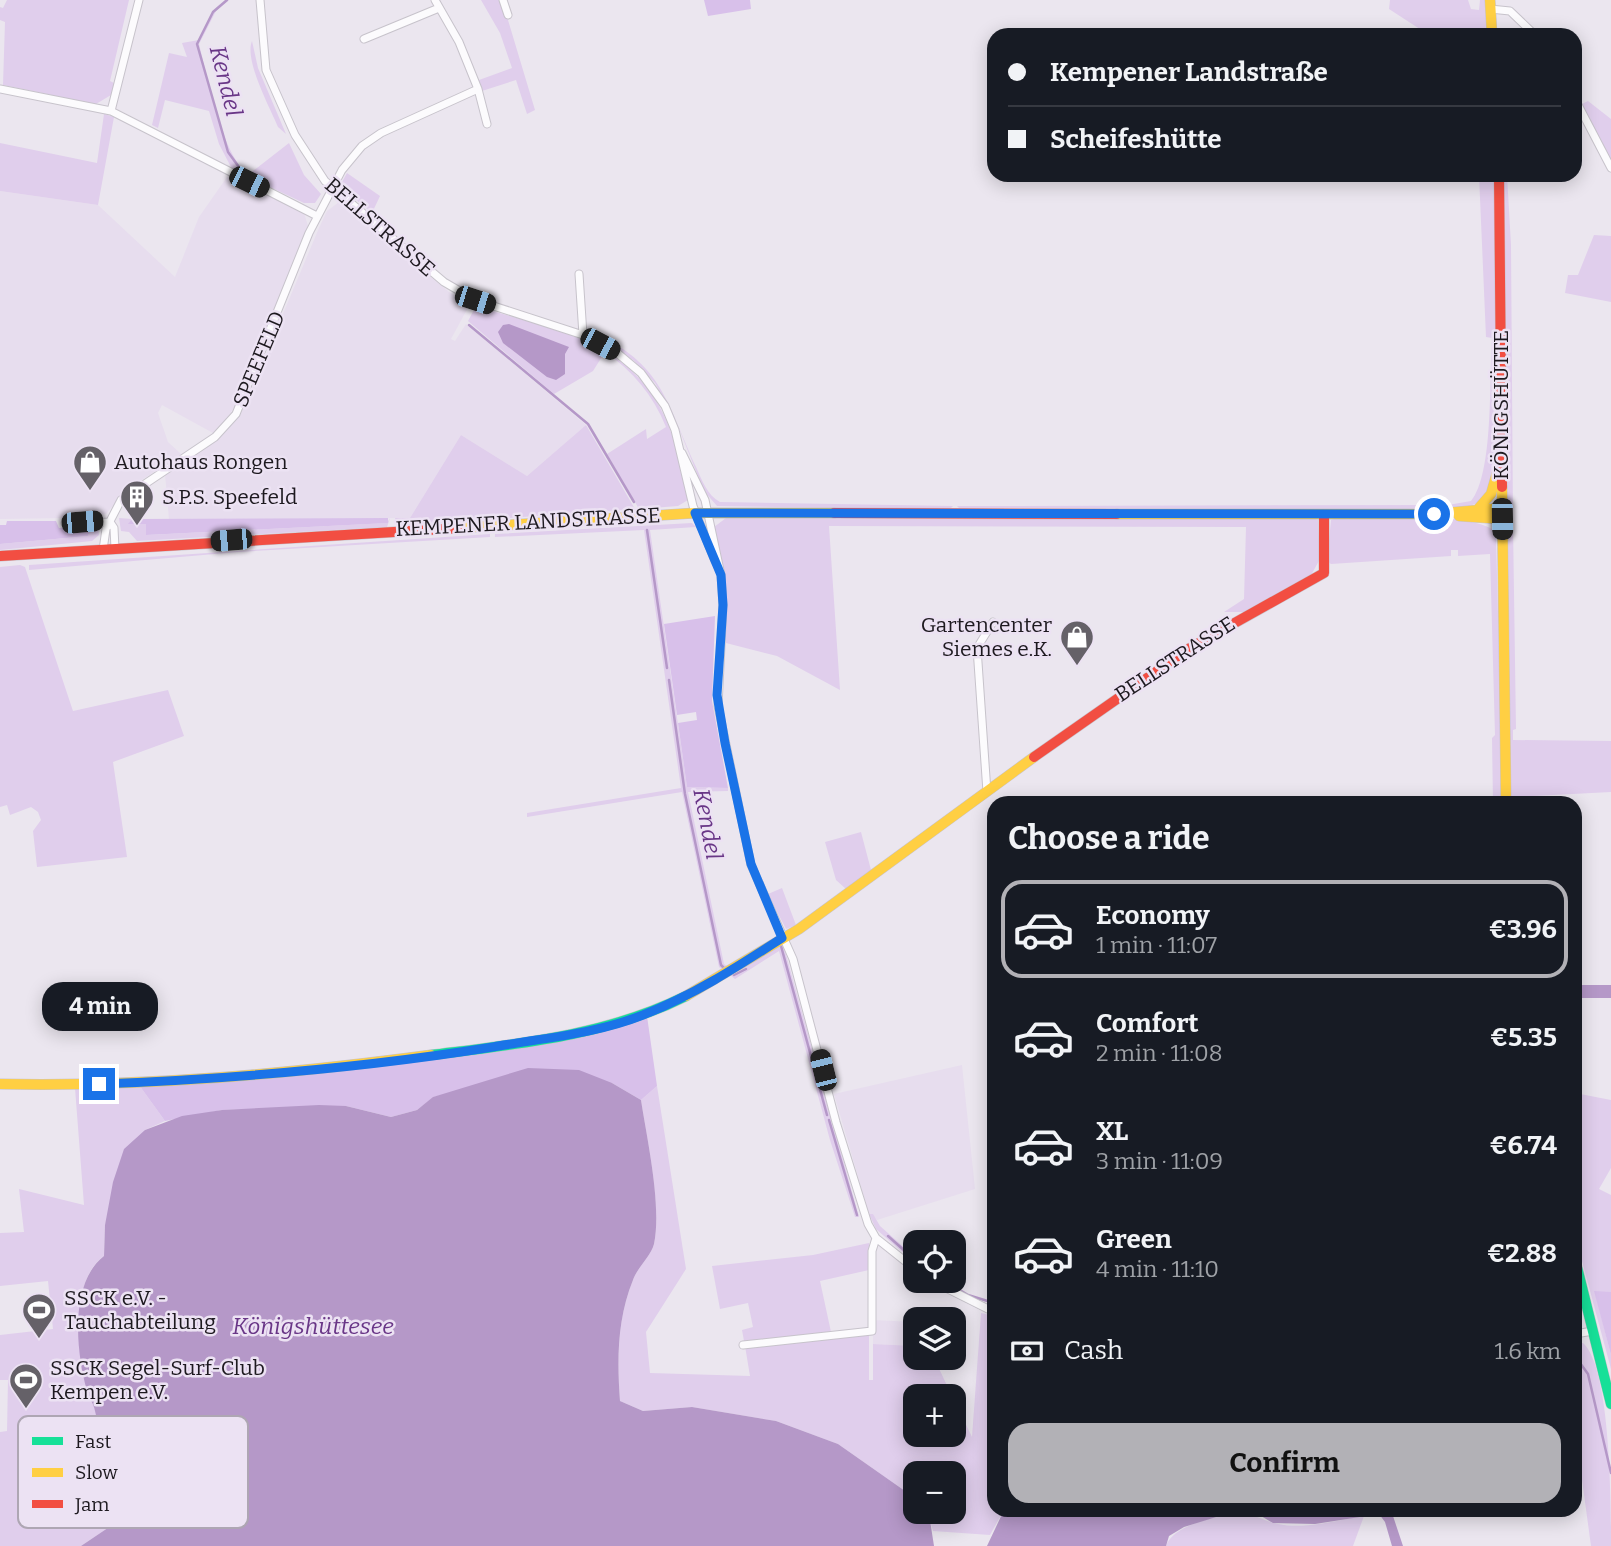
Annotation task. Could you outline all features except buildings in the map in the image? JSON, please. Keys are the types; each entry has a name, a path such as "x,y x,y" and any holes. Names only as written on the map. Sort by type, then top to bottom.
{"street":[{"path":"111,111 139,0"},
{"name":"BELLSTRASSE","path":"260,0 266,70 295,135 332,188 444,282 475,300 583,335 616,352 642,373 665,406 682,453 709,513 721,575 723,605 718,706 751,864 793,959 836,1122 868,1224 876,1238 903,1259"},
{"path":"503,0 508,15"},
{"path":"364,39 437,4 460,43 478,89 487,124"},
{"path":"1492,28 1490,5 1510,11 1528,28"},
{"path":"0,89 111,111 317,215"},
{"name":"SPEEFELD","path":"103,550 110,522 121,500 215,437 236,414 317,215 349,161 362,146 381,133 478,89"},
{"path":"1582,112 1611,167"},
{"name":"KÖNIGSHÜTTE","path":"1499,182 1506,796"},
{"path":"579,274 583,335"},
{"path":"1478,509 1496,484 1501,448"},
{"name":"BELLSTRASSE","path":"682,453 695,513 721,575"},
{"name":"KEMPENER LANDSTRASSE","path":"1434,514 1478,509 1502,514"},
{"name":"KEMPENER LANDSTRASSE","path":"0,556 695,513 1502,514"},
{"name":"BELLSTRASSE","path":"0,1084 189,1081 294,1073 469,1051 600,1029 643,1015 722,977 794,930 1106,704 1192,646 1324,573 1324,515"},
{"path":"65,523 110,522 114,528 115,549"},
{"path":"987,792 977,648 993,622"},
{"name":"BELLSTRASSE","path":"743,1345 872,1331 872,1251 876,1238"},
{"path":"1582,1289 1611,1404"},
{"path":"956,1293 987,1308"},
{"path":"1582,1333 1592,1331"}],"shaded area":[{"path":"7,0 129,0 110,81 114,83 111,95 96,104 3,85 5,22 0,20 0,7 3,8"},
{"path":"229,0 216,11 199,44 211,95 231,152 249,174 289,143 304,175 321,194 315,203 304,203 232,169 219,144 209,111 165,100 158,128 152,125 169,53 187,57 182,43 199,40 214,10"},
{"path":"481,0 502,0 535,110 527,114 516,80 482,91 479,80 512,68 500,33"},
{"path":"704,0 750,0 751,9 708,16"},
{"path":"1390,0 1468,0 1471,9 1479,10 1480,0 1485,0 1487,28 1418,28 1389,9"},
{"path":"252,41 258,68 286,134 278,127 259,84 250,49"},
{"path":"1588,101 1611,119 1611,164 1582,104"},
{"path":"104,114 114,117 98,205 0,191 0,143 97,163"},
{"path":"347,173 380,196 372,213 344,190 342,182"},
{"path":"227,177 304,213 308,226 240,396 228,418 213,433 162,405 158,413 168,442 181,454 125,491 106,514 67,518 0,519 0,191 98,205 175,277 199,217"},
{"path":"1479,182 1495,182 1499,341 1497,437 1493,472 1487,493 1480,501 1471,505 1450,509 961,510 957,506 1448,505 1471,501 1484,469 1487,447 1492,338 1486,337"},
{"path":"1503,182 1507,182 1511,245 1513,519 1508,518"},
{"path":"339,202 449,292 470,304 451,339 455,341 466,324 586,425 527,476 461,435 410,518 169,519 165,474 216,440 241,414 319,228 327,211"},
{"path":"1594,235 1611,236 1611,302 1565,293 1568,275 1578,275"},
{"path":"476,306 570,335 605,352 593,371 554,394 468,321"},
{"path":"584,330 610,341 630,354 658,384 668,402 705,487 720,502 953,506 949,510 717,506 704,491 676,421 655,383 633,360"},
{"path":"605,352 621,362 643,382 661,409 675,443 687,485 688,500 678,506 639,509 607,454 646,429 647,439 666,427 641,385 625,367"},
{"path":"586,425 635,509 398,526 395,518 410,518 461,435 527,476"},
{"path":"119,518 132,519 129,524 146,524 147,535 387,523 390,518 387,527 137,541 129,532 121,531"},
{"path":"388,518 388,523 146,535 146,524 128,524 132,519"},
{"path":"726,518 1313,518 1318,520 1320,559 1310,577 1247,612 1224,612 1244,599 1246,527 829,526 840,690 777,656 726,643 726,587 714,527"},
{"path":"1440,518 1461,520 1492,529 1496,538 1503,796 1493,796 1492,738 1495,735 1490,554 1458,556 1458,550 1451,550 1451,556 1331,564 1327,561 1331,520"},
{"path":"7,521 56,521 59,528 92,525 88,536 0,544 0,525 6,525"},
{"path":"692,523 696,527 650,530 687,787 728,788 728,791 688,792 724,964 731,969 726,973 719,967 682,792 527,817 527,813 681,788 644,530 495,537 495,534"},
{"path":"92,525 98,527 99,535 92,541 0,550 0,544 88,536"},
{"path":"1513,525 1516,729 1513,730 1513,740 1611,741 1611,792 1511,796 1508,531"},
{"path":"490,534 490,537 238,552 29,570 29,565"},
{"path":"0,567 25,567 73,711 168,690 184,736 113,762 127,857 37,867 33,831 41,820 38,812 31,807 10,815 7,805 0,807"},
{"path":"715,616 712,701 728,788 687,787 678,723 697,720 696,712 677,715 664,624"},
{"path":"861,832 871,870 846,889 836,880 825,842"},
{"path":"782,888 796,925 786,929 768,894"},
{"path":"783,944 859,1217 855,1217 830,1140 779,951 735,979 730,975"},
{"path":"647,1016 657,1086 641,1100 612,1083 489,1083 434,1097 417,1110 391,1117 346,1106 222,1110 165,1121 139,1085 472,1053"},
{"path":"962,1065 975,1189 877,1220 869,1214 834,1094"},
{"path":"139,1085 165,1121 145,1130 105,1225 104,1256 85,1283 81,1300 81,1359 96,1416 18,1416 18,1528 108,1528 81,1546 0,1546 0,1432 7,1431 8,1380 0,1380 0,1335 53,1329 48,1281 0,1286 0,1233 24,1232 19,1189 84,1205 75,1088"},
{"path":"657,1086 686,1269 646,1332 650,1373 750,1376 745,1346 869,1333 869,1380 873,1380 873,1344 903,1345 903,1370 940,1370 946,1384 903,1384 903,1447 966,1447 966,1425 972,1437 981,1313 987,1314 987,1517 1000,1517 990,1535 933,1531 931,1524 966,1524 966,1461 903,1461 903,1490 838,1444 776,1421 692,1407 643,1411 620,1401 619,1355 624,1310 635,1276 654,1244 656,1211 653,1173 641,1100"},
{"path":"1582,1094 1611,1100 1611,1168 1599,1189 1611,1195 1611,1292 1595,1292 1611,1355 1611,1369 1582,1261"},
{"path":"869,1214 873,1214 880,1226 903,1246 903,1253 876,1229"},
{"path":"869,1243 869,1270 820,1281 831,1332 744,1341 742,1330 753,1327 748,1303 720,1309 712,1266 813,1255"},
{"path":"1594,1291 1611,1292 1611,1355"},
{"path":"873,1320 903,1321 903,1345 873,1344"},
{"path":"1582,1343 1592,1357 1599,1379 1610,1470 1611,1546 1591,1546 1582,1480"},
{"path":"1257,1517 1296,1526 1364,1517 1353,1546 1166,1546 1170,1538 1188,1526 1211,1519"}],"water":[{"path":"509,324 569,347 565,354 565,374 556,380 547,377 503,343 498,332 503,325"},
{"path":"1582,985 1611,985 1611,998 1582,998"},
{"name":"Königshüttesee","path":"528,1068 579,1070 612,1083 641,1100 653,1172 656,1229 654,1244 635,1276 624,1310 619,1355 620,1401 643,1411 692,1407 776,1421 838,1444 903,1490 903,1524 931,1524 934,1546 81,1546 108,1528 248,1528 248,1416 96,1416 87,1391 78,1338 80,1300 93,1268 104,1256 105,1225 113,1182 124,1149 145,1130 182,1116 222,1110 346,1106 391,1117 417,1110 433,1097"},
{"path":"1001,1517 1216,1517 1184,1527 1169,1536 1166,1546 987,1546"},
{"path":"1263,1517 1360,1517 1315,1524 1273,1523"},
{"path":"1381,1517 1393,1517 1403,1546 1392,1546"}],"waterway":[{"name":"Kendel","path":"227,0 213,12 197,44 228,152 244,174"},
{"name":"Kendel","path":"469,325 588,424 634,502"},
{"name":"Kendel","path":"647,530 667,668"},
{"name":"Kendel","path":"669,680 685,794 721,965 727,971"},
{"name":"Kendel","path":"781,946 827,1115"},
{"name":"Kendel","path":"734,975 746,969"},
{"name":"Kendel","path":"829,1120 857,1215"},
{"name":"Kendel","path":"888,1236 903,1249"},
{"name":"Kendel","path":"965,1293 987,1301"},
{"name":"Kendel","path":"1582,1366 1588,1374 1611,1473"}],"traffic: fast":[{"path":"431,1055 529,1042 593,1029 625,1021 686,996"},
{"path":"1582,1287 1611,1404"}],"traffic: slow":[{"path":"1490,0 1492,28"},
{"path":"1478,509 1491,494 1497,473"},
{"path":"1502,487 1506,796"},
{"path":"1117,514 1434,514 1502,508"},
{"path":"460,528 695,513 834,513"},
{"path":"1459,516 1502,519"},
{"path":"686,996 799,929 1034,757"},
{"path":"0,1084 216,1078 431,1055"}],"traffic: jam":[{"path":"1499,182 1502,487"},
{"path":"834,513 1117,514"},
{"path":"1034,757 1190,648 1324,573 1324,515"},
{"path":"0,556 460,528"}],"place":[{"name":"Autohaus Rongen","path":"90,492"},
{"name":"S.P.S. Speefeld","path":"137,527"},
{"name":"Gartencenter Siemes e.K.","path":"1077,667"},
{"name":"SSCK e.V. - Tauchabteilung","path":"39,1340"},
{"name":"SSCK Segel-Surf-Club Kempen e.V.","path":"26,1410"}],"route":[{"path":"99,1084 294,1073 469,1051 600,1029 643,1015 722,977 782,938 751,864 725,743 717,695 723,605 721,575 695,513 1434,514"}]}
